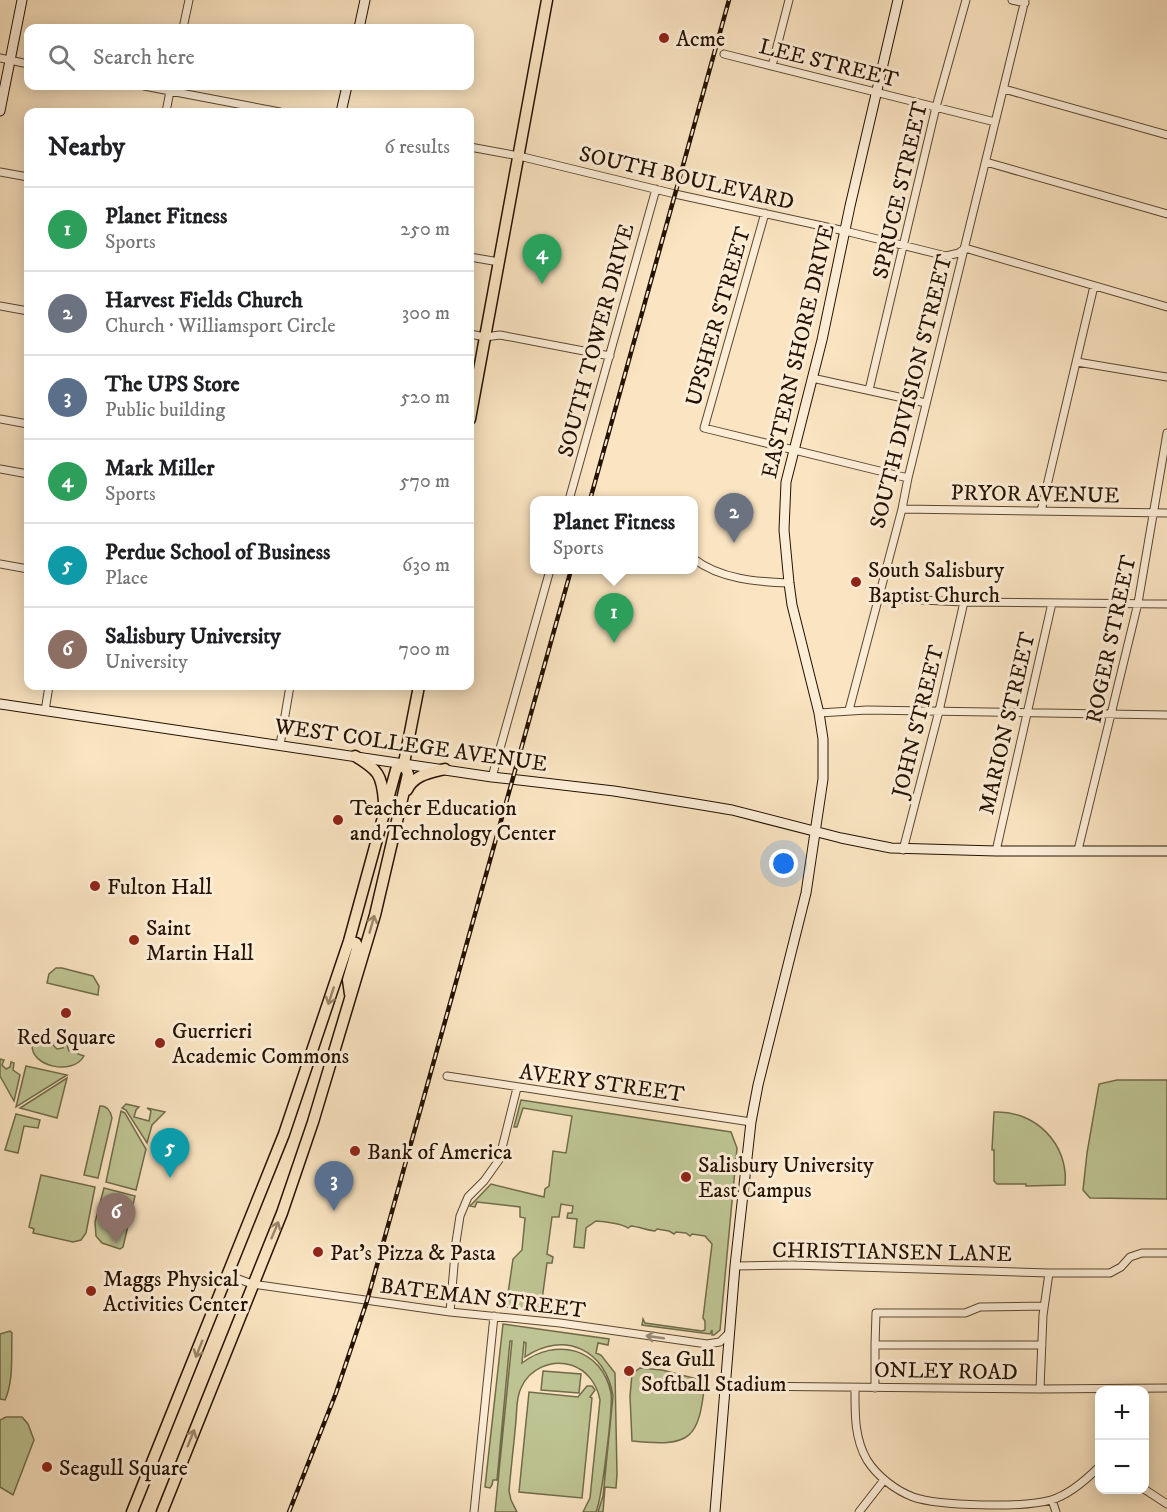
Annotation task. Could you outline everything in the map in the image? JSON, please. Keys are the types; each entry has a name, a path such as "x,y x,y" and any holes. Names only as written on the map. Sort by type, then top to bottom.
{"main road":[{"path":"474,397 547,0"},
{"path":"162,1512 282,1213 321,1098 375,915 408,774 404,763 418,690"},
{"path":"355,756 375,768 382,784 385,811"},
{"path":"132,1512 284,1136 349,941 396,770 404,763"},
{"path":"402,798 414,779 445,769"},
{"path":"349,941 356,943 357,948 348,980 350,998"}],"street":[{"path":"0,111 5,59 22,0"},
{"path":"184,24 189,0"},
{"path":"360,24 365,0"},
{"path":"772,66 789,0"},
{"name":"EASTERN SHORE DRIVE","path":"819,713 792,605 785,552 786,482 822,340 898,0"},
{"name":"SPRUCE STREET","path":"869,390 936,107 966,0"},
{"path":"1012,0 1025,1"},
{"name":"SOUTH DIVISION STREET","path":"849,710 902,509 1025,1"},
{"name":"LEE STREET","path":"724,54 995,122"},
{"path":"5,59 24,63"},
{"path":"1004,89 1167,135"},
{"path":"167,108 170,90"},
{"path":"179,90 262,108"},
{"path":"342,108 346,90"},
{"name":"SOUTH BOULEVARD","path":"474,148 519,156 946,256 959,253 965,248"},
{"path":"987,162 1167,214"},
{"path":"0,172 24,176"},
{"name":"SOUTH TOWER DRIVE","path":"570,496 656,189"},
{"name":"UPSHER STREET","path":"765,213 704,428 793,450"},
{"path":"965,248 1167,307"},
{"path":"474,258 499,262"},
{"path":"1041,511 1094,286"},
{"path":"0,306 24,310"},
{"path":"474,335 485,337 500,335 610,356"},
{"path":"1077,362 1167,377"},
{"path":"812,378 926,403"},
{"path":"0,419 24,423"},
{"name":"ROGER STREET","path":"1078,850 1113,715 1138,603 1167,433"},
{"path":"793,450 908,478"},
{"path":"0,469 24,473"},
{"name":"PRYOR AVENUE","path":"902,509 1167,513"},
{"path":"698,562 707,568 757,582 789,583"},
{"path":"0,564 24,567"},
{"path":"492,777 549,574"},
{"path":"879,598 964,602 1167,604"},
{"name":"JOHN STREET","path":"903,850 964,602"},
{"name":"MARION STREET","path":"996,851 1052,603"},
{"path":"45,711 48,690"},
{"path":"280,745 289,690"},
{"name":"WEST COLLEGE AVENUE","path":"0,704 492,777 614,791 732,810 841,838 903,850 1167,851"},
{"path":"715,1512 735,1266 752,1122 758,1085 806,893 823,770 824,739 819,713 849,710 1167,715"},
{"name":"AVERY STREET","path":"447,1076 752,1122"},
{"path":"450,1312 460,1216 468,1197 484,1181 499,1160 517,1088"},
{"name":"CHRISTIANSEN LANE","path":"735,1266 794,1265 1110,1273 1121,1267 1130,1257 1142,1253 1167,1253"},
{"path":"1040,1389 1044,1306 1049,1273"},
{"name":"BATEMAN STREET","path":"228,1275 252,1284 450,1312 707,1344 720,1342 730,1332"},
{"path":"875,1388 876,1313 965,1313 980,1307 1044,1306"},
{"path":"474,1512 494,1316"},
{"path":"875,1345 1042,1345"},
{"name":"ONLEY ROAD","path":"725,1386 1095,1390"},
{"path":"855,1388 858,1439 867,1460 884,1480 898,1490 923,1499 993,1504 1052,1500 1095,1470"},
{"name":"ONLEY ROAD","path":"1149,1389 1167,1388"},
{"path":"859,1512 884,1480"},
{"path":"1149,1492 1167,1504"},
{"path":"1052,1500 1056,1512"}],"green space":[{"path":"56,968 93,976 99,986 98,995 47,983 49,974"},
{"path":"38,1038 46,1040 44,1043 46,1045 50,1044 49,1041 55,1042 53,1045 57,1049 63,1048 62,1044 67,1045 69,1051 73,1047 79,1048 78,1054 84,1056 71,1066 53,1066 45,1063 33,1052 32,1044 37,1044"},
{"path":"0,1059 4,1060 2,1065 6,1069 10,1067 11,1062 14,1063 13,1070 20,1075 14,1101 0,1076"},
{"path":"26,1066 67,1075 16,1107"},
{"path":"67,1078 57,1118 20,1108"},
{"path":"1117,1080 1167,1080 1167,1199 1090,1198 1083,1190 1099,1084"},
{"path":"521,1100 731,1132 737,1148 720,1330 712,1335 712,1330 710,1334 642,1325 643,1319 645,1323 705,1330 703,1318 712,1244 705,1236 692,1234 690,1236 676,1232 674,1234 669,1231 657,1229 655,1231 631,1226 628,1228 596,1221 586,1228 584,1248 574,1247 577,1219 567,1218 568,1213 572,1213 573,1206 561,1204 559,1217 552,1217 547,1254 553,1257 552,1263 547,1263 542,1300 547,1301 547,1306 543,1312 506,1307 513,1259 522,1250 525,1218 520,1217 520,1207 477,1202 475,1207 470,1206 491,1184 544,1197 545,1189 549,1186 553,1151 566,1153 572,1116 523,1108 517,1127 514,1127"},
{"path":"126,1104 139,1107 134,1117 149,1121 151,1111 147,1108 165,1112 152,1125 147,1143 126,1110 122,1108"},
{"path":"100,1106 108,1109 112,1118 98,1178 84,1175"},
{"path":"121,1111 125,1113 146,1149 136,1190 106,1182"},
{"path":"994,1112 1023,1117 1036,1123 1046,1132 1055,1143 1061,1156 1065,1170 1065,1185 1026,1186 1026,1184 997,1184 994,1181 994,1150 992,1150"},
{"path":"16,1114 40,1120 38,1128 24,1126 18,1153 5,1150"},
{"path":"41,1175 95,1187 86,1233 81,1240 73,1242 33,1233 34,1229 29,1227"},
{"path":"104,1188 135,1196 123,1247 120,1249 102,1243 96,1236 95,1222"},
{"path":"503,1324 609,1339 608,1345 598,1343 596,1353 601,1355 615,1373 617,1474 616,1488 605,1487 603,1512 598,1512 603,1496 613,1396 609,1380 602,1367 592,1356 581,1349 568,1345 554,1345 525,1357 526,1343 524,1342 522,1363 549,1350 576,1351 588,1357 598,1366 606,1378 611,1393 611,1402 601,1490 596,1512 583,1512 590,1498 600,1400 596,1388 590,1378 577,1367 556,1363 535,1371 521,1388 517,1404 509,1491 517,1512 495,1512 512,1341 510,1341 497,1480 493,1480 490,1488 485,1487"},
{"path":"10,1331 12,1333 11,1376 5,1400 0,1399 0,1334"},
{"path":"640,1368 662,1370 705,1381 699,1416 695,1427 688,1435 679,1440 667,1442 632,1441 630,1396 632,1374"},
{"path":"543,1371 581,1374 579,1393 541,1390"},
{"path":"587,1386 592,1386 595,1390 590,1397 592,1398 582,1498 519,1492 529,1392 578,1397"},
{"path":"6,1417 22,1417 28,1424 34,1440 13,1495 0,1487 0,1420"}],"railway":[{"path":"591,496 729,0"},
{"path":"289,1512 336,1393 367,1301 570,574"}],"place":[{"name":"Acme","path":"664,38"},
{"name":"Mark Miller","path":"542,284"},
{"name":"Harvest Fields Church","path":"734,543"},
{"name":"South Salisbury Baptist Church","path":"856,582"},
{"name":"Planet Fitness","path":"614,643"},
{"name":"Teacher Education and Technology Center","path":"338,820"},
{"name":"Fulton Hall","path":"95,886"},
{"name":"Saint Martin Hall","path":"134,940"},
{"name":"Red Square","path":"66,1013"},
{"name":"Guerrieri Academic Commons","path":"160,1043"},
{"name":"Bank of America","path":"355,1151"},
{"name":"Salisbury University East Campus","path":"686,1177"},
{"name":"Perdue School of Business","path":"170,1178"},
{"name":"The UPS Store","path":"334,1211"},
{"name":"Salisbury University","path":"116,1243"},
{"name":"Pat's Pizza & Pasta","path":"318,1252"},
{"name":"Maggs Physical Activities Center","path":"91,1291"},
{"name":"Sea Gull Softball Stadium","path":"629,1371"},
{"name":"Seagull Square","path":"47,1467"}]}
